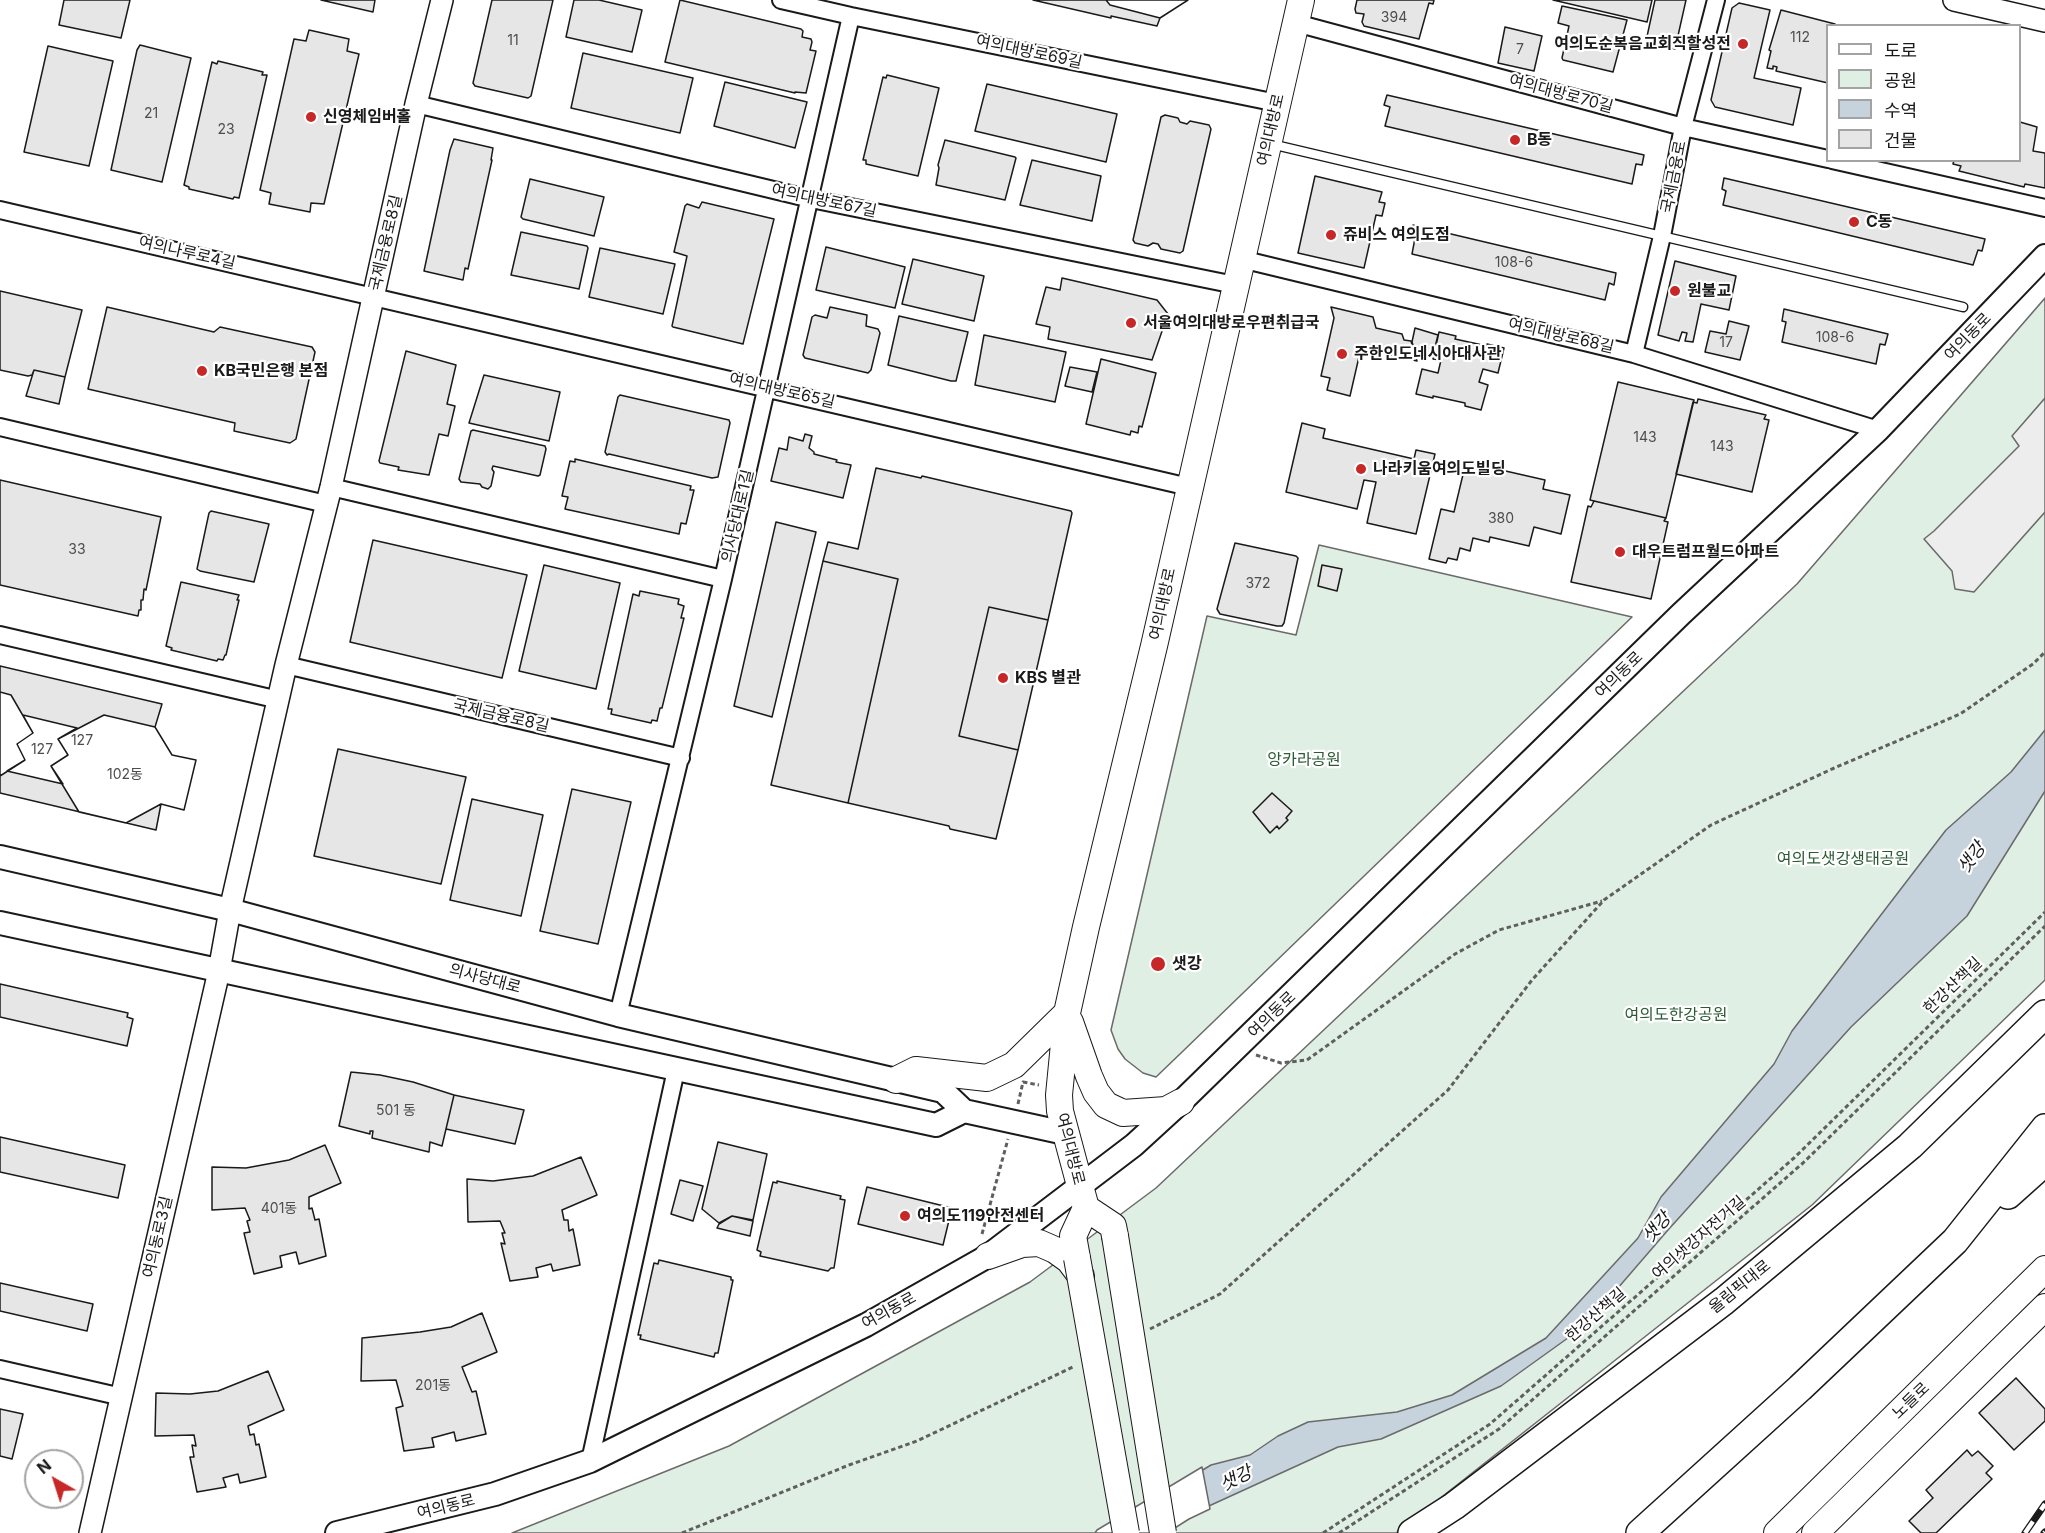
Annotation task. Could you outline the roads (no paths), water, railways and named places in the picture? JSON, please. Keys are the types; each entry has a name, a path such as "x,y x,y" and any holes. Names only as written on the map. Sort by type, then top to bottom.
{"highway":[{"name":"올림픽대로","path":"1412,1533 1454,1506 1724,1301 1910,1146 2045,1014"},
{"path":"1955,1241 2045,1128"},
{"path":"1640,1533 1800,1388 1955,1241 2045,1162"}],"main road":[{"name":"여의대방로","path":"1163,1533 1113,1226 1083,1196 1065,1133 1059,1095 1067,1013 1086,927 1154,646 1299,11"},
{"name":"여의동로","path":"337,1533 495,1494 590,1461 866,1325 984,1248 1083,1196 1682,615 1878,430 2045,256"},
{"name":"의사당대로","path":"0,857 230,910 618,1015 943,1091 964,1111 1065,1133"},
{"path":"0,923 936,1125 964,1111"},
{"path":"897,1080 916,1070 987,1078 1014,1065 1067,1013 1089,1076 1096,1092 1106,1105 1123,1113 1166,1110 1181,1102"},
{"name":"여의대방로","path":"1083,1196 1073,1236 1076,1264 1126,1533"},
{"path":"984,1248 1039,1243 1055,1250 1076,1264"},
{"name":"노들로","path":"1777,1533 2045,1269"},
{"name":"노들로","path":"1815,1533 2045,1307"}],"street":[{"name":"국제금융로8길","path":"225,942 230,910 286,665 329,495 416,104 442,0"},
{"name":"여의대방로69길","path":"782,0 1277,103"},
{"name":"국제금융로","path":"1634,354 1662,236 1683,127 1716,0"},
{"path":"1954,0 2045,21"},
{"name":"여의대방로70길","path":"1299,11 1683,127 1826,159"},
{"name":"의사당대로1길","path":"618,1015 723,579 851,16"},
{"name":"여의대방로67길","path":"416,104 810,199 1235,285"},
{"path":"1841,162 2045,208"},
{"name":"여의나루로4길","path":"0,210 374,296"},
{"name":"여의대방로68길","path":"1241,259 1634,354 1878,430"},
{"name":"여의대방로65길","path":"374,296 1189,487"},
{"path":"0,427 723,579"},
{"path":"0,635 279,700"},
{"name":"국제금융로8길","path":"286,665 681,758"},
{"name":"여의동로3길","path":"90,1533 225,942"},
{"path":"590,1461 676,1070"},
{"path":"0,1369 122,1397"}],"lane":[{"path":"1268,144 1963,307"}],"water":[{"path":"2045,730 2045,791 1967,916 1851,1027 1668,1230 1586,1325 1501,1386 1381,1439 1338,1447 1187,1516 1098,1533 1211,1465 1250,1455 1278,1436 1308,1422 1397,1412 1452,1395 1546,1338 1638,1238 1661,1197 1774,1064 1792,1031 1946,830 2011,772"}],"railway":[{"path":"2025,1533 2045,1504"}],"place":[{"name":"여의도순복음교회직할성전","path":"1743,44"},
{"name":"신영체임버홀","path":"311,117"},
{"name":"B동","path":"1515,140"},
{"name":"C동","path":"1854,222"},
{"name":"쥬비스 여의도점","path":"1331,235"},
{"name":"원불교","path":"1675,291"},
{"name":"서울여의대방로우편취급국","path":"1131,323"},
{"name":"주한인도네시아대사관","path":"1342,354"},
{"name":"KB국민은행 본점","path":"202,371"},
{"name":"나라키움여의도빌딩","path":"1361,469"},
{"name":"대우트럼프월드아파트","path":"1620,552"},
{"name":"KBS 별관","path":"1003,678"},
{"name":"샛강","path":"1158,964"},
{"name":"여의도119안전센터","path":"905,1216"}],"park label":[{"name":"앙카라공원","path":"1304,760"},
{"name":"여의도샛강생태공원","path":"1843,859"},
{"name":"여의도한강공원","path":"1676,1015"}]}
